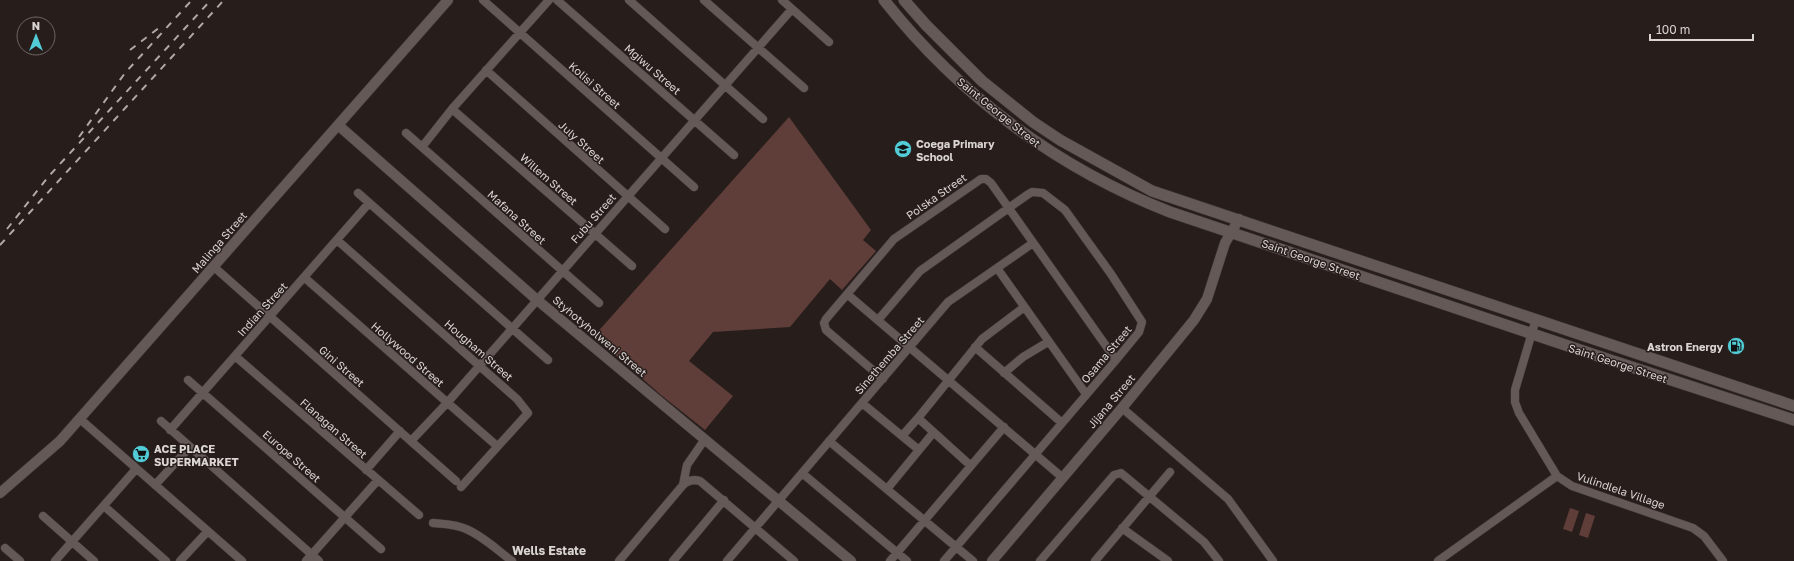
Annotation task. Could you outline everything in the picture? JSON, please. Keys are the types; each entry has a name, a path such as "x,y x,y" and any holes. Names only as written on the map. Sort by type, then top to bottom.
{"main road":[{"name":"Saint George Street","path":"884,0 921,44 964,86 1005,120 1044,149 1115,189 1144,202 1227,231 1532,334 1794,420"},
{"name":"Saint George Street","path":"904,0 926,25 982,81 1033,122 1060,140 1152,191 1186,204 1239,219 1794,406"}],"street":[{"name":"Malinga Street","path":"0,493 60,441 80,419 448,0"},
{"name":"Kolisi Street","path":"482,0 694,187"},
{"path":"422,146 452,109 549,0"},
{"name":"Mgiwu Street","path":"557,0 734,155"},
{"path":"629,0 763,119"},
{"path":"704,0 804,88"},
{"path":"782,0 829,42"},
{"name":"Fubu Street","path":"411,441 447,403 512,329 536,299 759,49 792,9"},
{"name":"July Street","path":"486,70 665,229"},
{"name":"Willem Street","path":"452,109 632,266"},
{"name":"Styhotyholweni Street","path":"338,125 536,299 706,439 850,561"},
{"name":"Mafana Street","path":"406,133 599,303"},
{"name":"Polska Street","path":"883,379 826,330 824,326 828,316 894,239 978,180 984,179 991,183 1010,208 1032,243 1116,360"},
{"name":"Osama Street","path":"878,320 920,271 1032,192 1043,193 1066,210 1111,274 1142,322 1139,332 1116,360 944,561"},
{"path":"358,193 548,360"},
{"name":"Indian Street","path":"170,430 269,316 305,278 369,203"},
{"path":"1226,215 1227,231"},
{"path":"1227,231 1239,219"},
{"name":"Jijana Street","path":"992,561 1122,408 1194,320 1204,305 1225,242 1227,231"},
{"name":"Hougham Street","path":"337,240 517,399 528,413 459,484"},
{"name":"Sinethemba Street","path":"729,560 948,302 1032,243"},
{"name":"Gini Street","path":"214,267 459,484"},
{"path":"996,268 1023,308 1086,394"},
{"name":"Hollywood Street","path":"305,278 497,446"},
{"path":"847,294 1063,478"},
{"path":"902,436 982,339 1023,308"},
{"name":"Vulindlela Village","path":"1536,319 1515,390 1515,402 1519,413 1557,476 1572,486 1693,528 1704,536 1723,561"},
{"path":"1004,372 1023,357 1048,342"},
{"path":"975,347 1062,423"},
{"name":"Flanagan Street","path":"235,356 419,515"},
{"name":"Europe Street","path":"188,380 381,549"},
{"path":"862,403 919,450"},
{"path":"1122,408 1228,499 1273,561"},
{"path":"918,418 933,433 972,466"},
{"path":"80,419 242,561"},
{"path":"161,421 309,558 319,561"},
{"path":"890,561 1004,427"},
{"path":"366,470 400,431"},
{"path":"887,489 933,433"},
{"path":"683,485 687,465 706,439"},
{"path":"829,441 973,561"},
{"path":"155,485 190,447"},
{"path":"55,561 136,469"},
{"path":"1095,561 1170,472"},
{"path":"802,473 907,561"},
{"path":"1040,561 1116,473 1124,474 1204,542 1219,561"},
{"path":"1438,561 1557,476"},
{"path":"309,558 378,480"},
{"path":"620,561 683,485 691,480 700,481 794,561"},
{"path":"673,561 724,500"},
{"path":"104,506 166,561"},
{"path":"43,516 94,561"},
{"path":"433,522 466,528 512,561"},
{"path":"1122,528 1168,561"},
{"path":"180,561 208,531"},
{"path":"5,548 20,561"}],"shaded area":[{"path":"789,117 871,230 863,240 876,251 842,290 830,279 790,327 713,332 689,361 733,396 705,430 661,395 594,336"},
{"path":"1570,508 1579,511 1572,532 1563,529"},
{"path":"1586,513 1595,516 1588,538 1579,535"}],"railway":[{"path":"79,137 125,73 192,0"},
{"path":"7,229 48,177 211,0"},
{"path":"0,245 224,0"},
{"path":"130,50 160,27"}],"place":[{"name":"Coega Primary School","path":"903,149"},
{"name":"Astron Energy","path":"1736,346"},
{"name":"ACE PLACE SUPERMARKET","path":"141,454"}],"district":[{"name":"Wells Estate","path":"549,550"}]}
